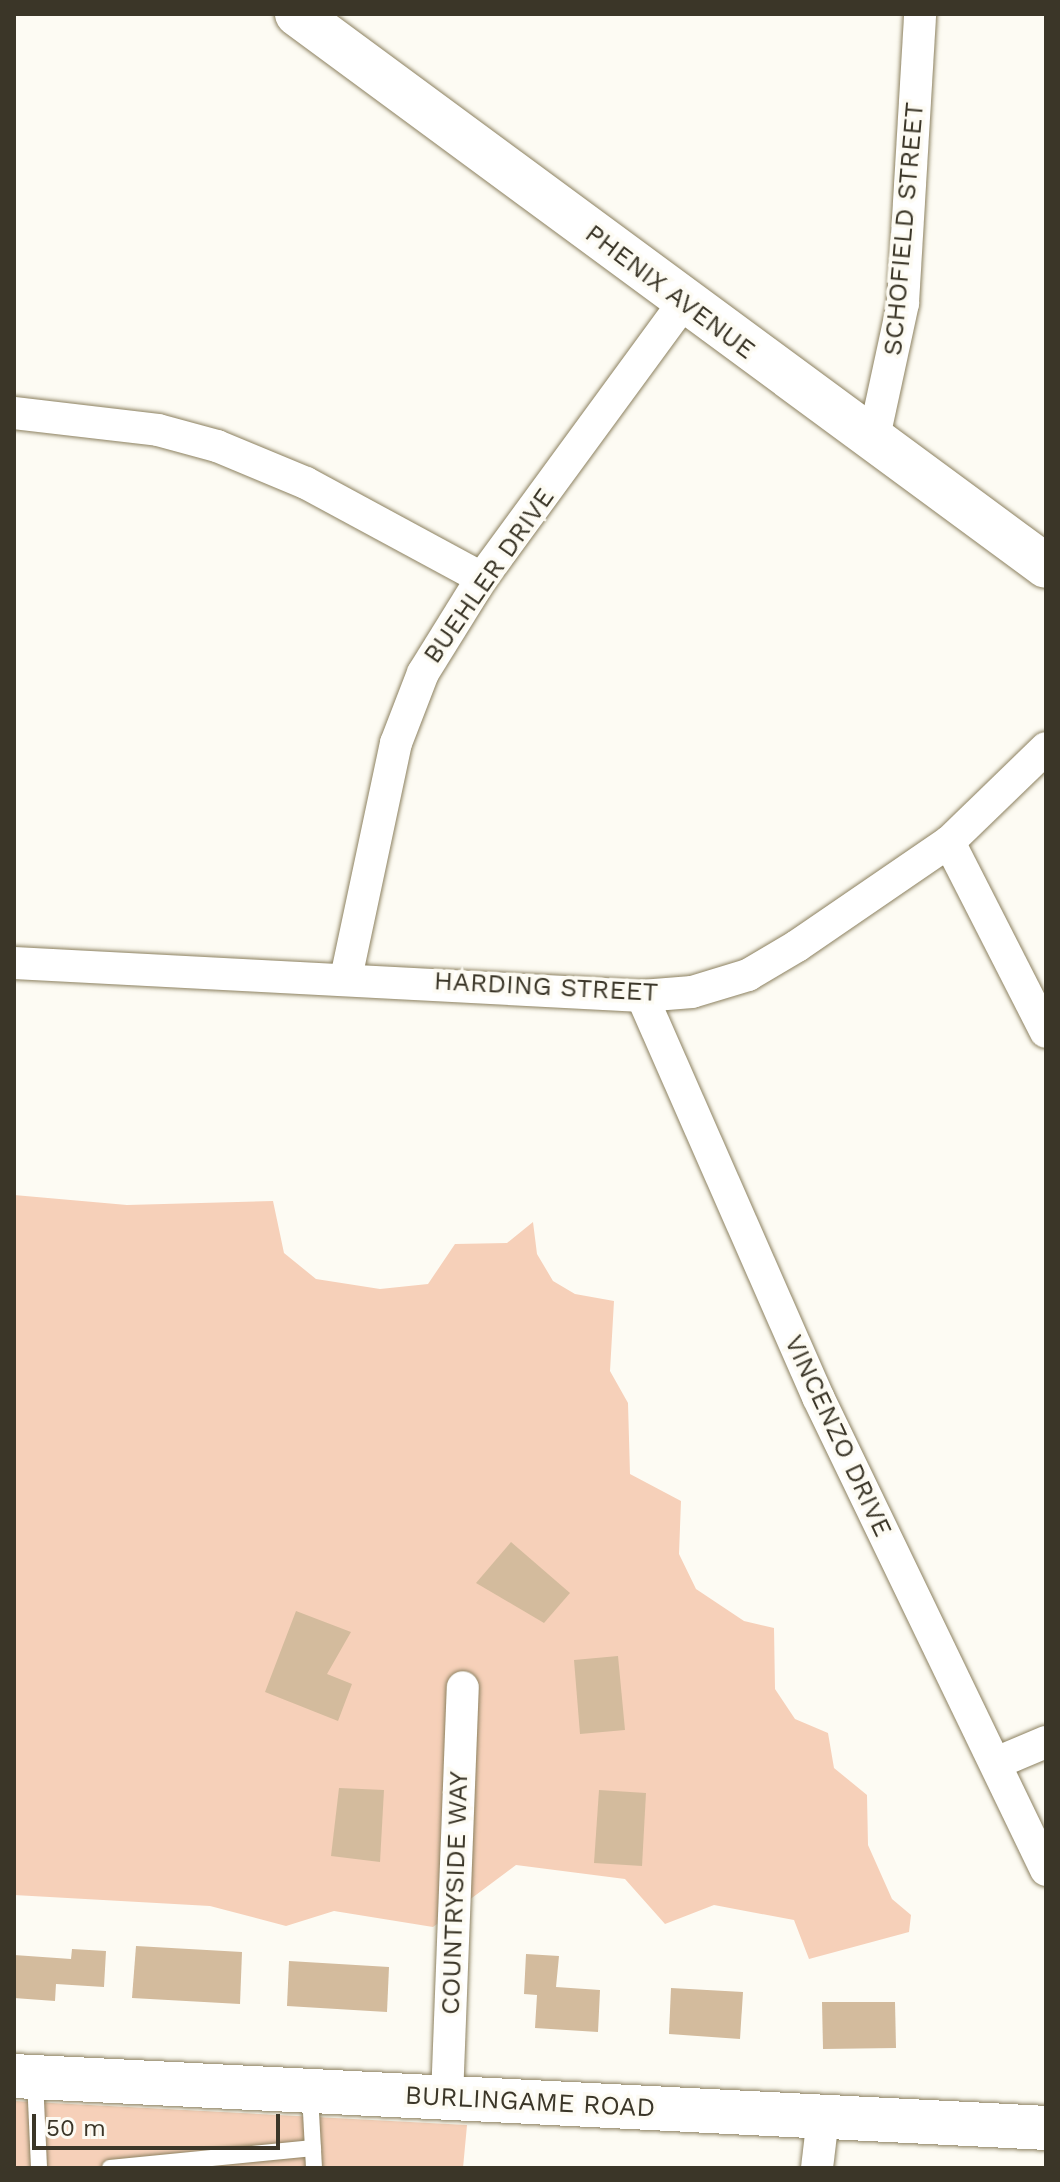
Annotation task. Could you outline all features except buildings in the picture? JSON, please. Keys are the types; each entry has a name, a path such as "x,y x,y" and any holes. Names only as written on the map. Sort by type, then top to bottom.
{"street":[{"name":"PHENIX AVENUE","path":"297,14 873,442 1046,566"},
{"name":"SCHOFIELD STREET","path":"873,442 903,303 920,14"},
{"name":"BUEHLER DRIVE","path":"346,978 405,709 482,578 684,302"},
{"path":"14,413 131,425 217,446 306,483 482,578"},
{"name":"HARDING STREET","path":"14,963 346,978 642,996 748,975 949,842 1046,748"},
{"path":"949,842 1046,1032"},
{"name":"VINCENZO DRIVE","path":"642,996 818,1397 1046,1870"},
{"name":"COUNTRYSIDE WAY","path":"447,2098 463,1687"},
{"path":"996,1763 1046,1742"},
{"name":"BURLINGAME ROAD","path":"24,2077 1046,2128"},
{"path":"817,2168 823,2118"}],"lane":[{"path":"24,2077 39,2168"},
{"path":"310,2091 314,2168"},
{"path":"110,2168 313,2148"}],"shaded area":[{"path":"14,1195 127,1205 273,1201 284,1253 316,1279 380,1289 428,1284 455,1244 507,1243 533,1222 537,1254 553,1281 575,1294 614,1301 610,1371 628,1403 630,1474 681,1501 679,1554 696,1589 744,1621 774,1628 775,1689 795,1719 828,1733 834,1768 867,1795 868,1845 892,1899 911,1915 909,1932 809,1959 794,1920 714,1905 665,1924 625,1879 516,1865 433,1927 334,1911 286,1926 210,1906 14,1895"},
{"path":"14,2101 467,2125 463,2168 14,2168"}]}
